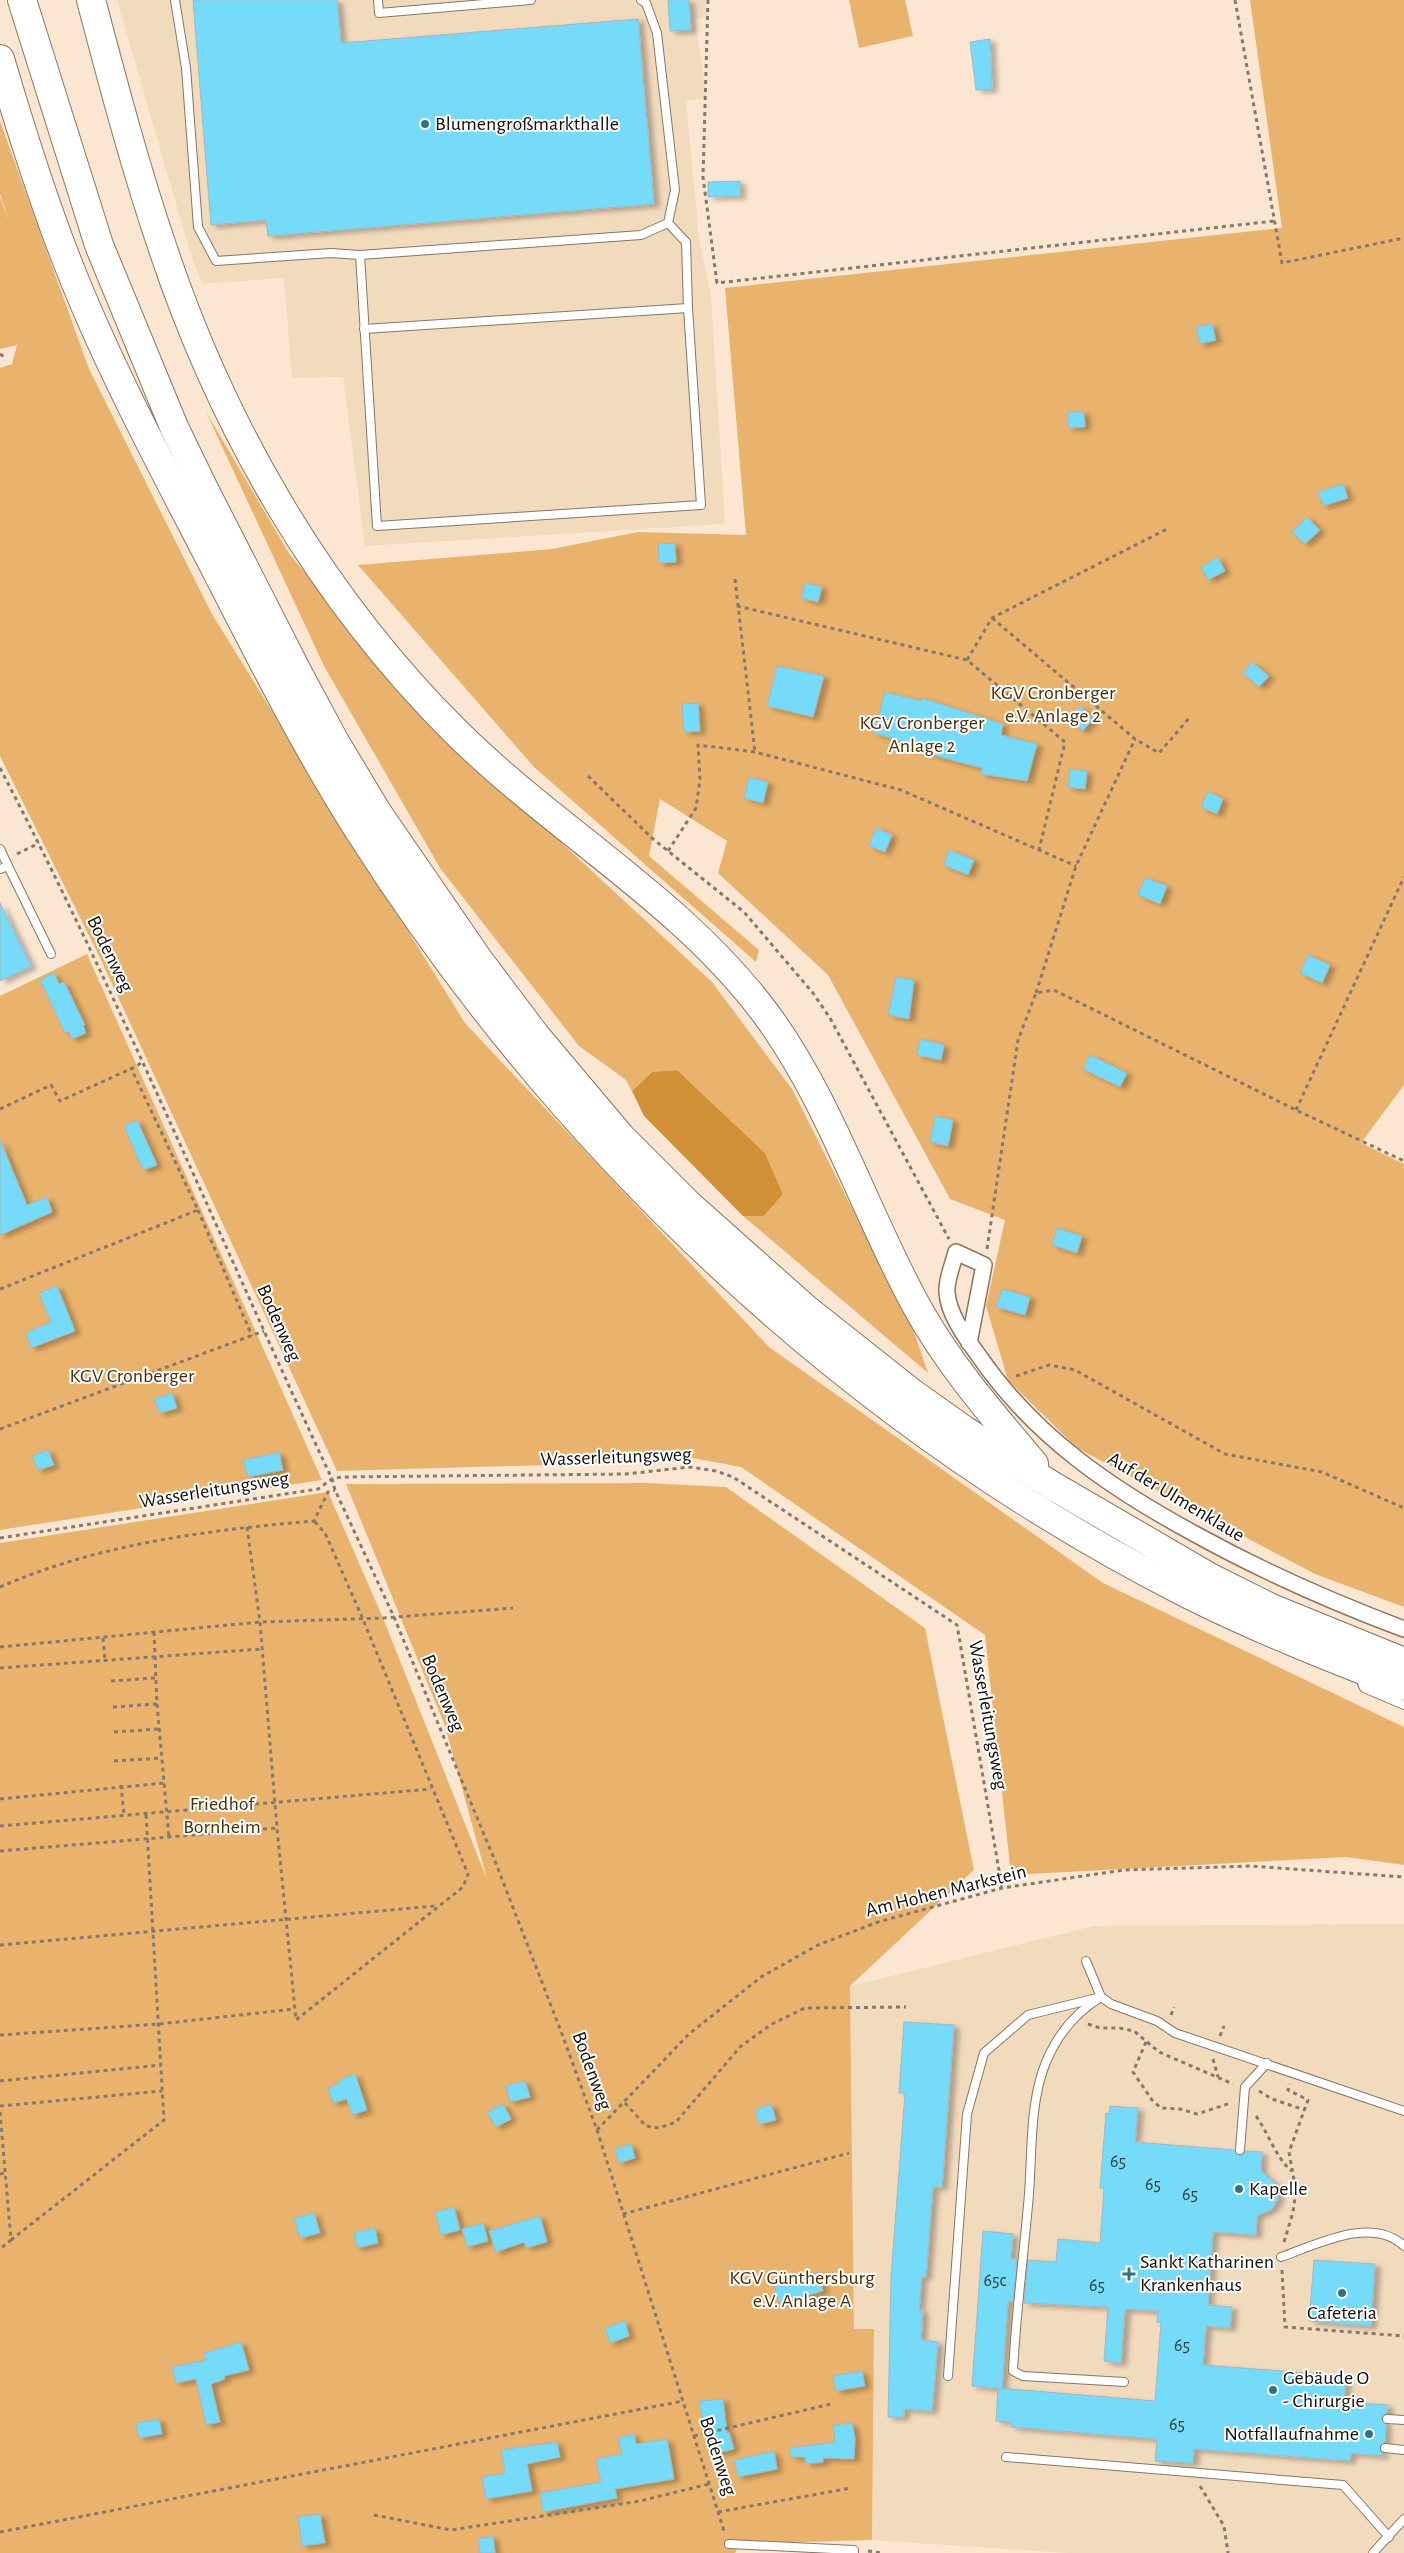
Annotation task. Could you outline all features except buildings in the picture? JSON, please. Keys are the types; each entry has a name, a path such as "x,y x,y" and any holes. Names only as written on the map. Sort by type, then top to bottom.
{"highway":[{"path":"22,0 99,245 174,427 259,600 335,742 426,886 536,1036 621,1137 688,1204 806,1309 868,1359 964,1430 1053,1486 1211,1578 1262,1604 1404,1662"},
{"path":"91,0 130,142 163,250 181,298 236,425 304,545 382,650 455,732 528,797 652,899 736,976 795,1055 915,1304 943,1352 980,1402 1053,1486"},
{"path":"0,59 27,149 67,262 112,363 229,595 310,746 357,828 456,971 565,1106 615,1163 731,1277 854,1381 1006,1488 1125,1560 1259,1628 1404,1686"}],"street":[{"path":"956,1252 984,1265 970,1343"},
{"name":"Auf der Ulmenklaue","path":"956,1252 947,1291 950,1307 970,1343 997,1382 1037,1425 1071,1455 1147,1508 1237,1557 1302,1588 1404,1629"}],"lane":[{"path":"175,0 186,68 198,227 216,261 332,253 360,255 641,235 668,223"},
{"path":"378,0 380,13 531,0"},
{"path":"642,0 646,3 657,33 675,190 668,223"},
{"path":"360,255 377,526 701,505 688,308 686,242 668,223"},
{"path":"364,329 688,308"},
{"path":"0,849 51,954"},
{"path":"0,870 7,863"},
{"path":"1355,1668 1364,1688 1404,1705"},
{"path":"1086,1961 1101,1998 1111,2004 1156,2021 1175,2032 1404,2111"},
{"path":"1101,1998 1076,2014 1053,2048 1038,2089 1026,2230 1016,2315 1013,2371 1023,2376 1124,2382"},
{"path":"948,2376 966,2114 984,2053 1028,2015 1101,1998"},
{"path":"1240,2150 1245,2088 1267,2063"},
{"path":"1281,2257 1344,2236 1363,2233 1390,2236 1404,2246"},
{"path":"1387,2419 1404,2420"},
{"path":"1385,2448 1404,2450"},
{"path":"1006,2456 1343,2485 1389,2536"},
{"path":"1372,2553 1404,2519"},
{"path":"729,2544 854,2550 854,2553"}],"path":[{"path":"708,0 702,177 717,283 1274,221"},
{"path":"1235,0 1282,263 1404,238"},
{"path":"0,354 6,358"},
{"path":"966,660 992,618 1169,528"},
{"path":"736,579 737,606 756,752"},
{"path":"737,606 966,660 1065,742 1039,850"},
{"path":"992,618 1136,739 1159,753 1190,716"},
{"path":"984,1265 1018,1040 1036,993 1076,866 1136,739"},
{"path":"668,851 696,808 700,778 698,745 756,752 902,790 1076,866"},
{"name":"Bodenweg","path":"0,768 39,843 143,1061 332,1479 335,1490 394,1616 495,1861 597,2130 729,2544"},
{"path":"588,776 653,839 744,912 813,992 830,1018 956,1252"},
{"path":"7,863 39,843"},
{"path":"1296,1110 1404,877"},
{"path":"1036,993 1054,990 1296,1110 1404,1161"},
{"path":"0,1109 51,1085 60,1101 132,1068 143,1061"},
{"path":"132,1068 198,1210 252,1336"},
{"path":"0,1289 198,1210"},
{"path":"0,1429 264,1331"},
{"path":"997,1382 1049,1364 1075,1370 1224,1454 1322,1472 1404,1508"},
{"name":"Wasserleitungsweg","path":"0,1538 318,1488 332,1479 626,1474 690,1467 716,1471 733,1477 957,1625 1002,1888"},
{"path":"314,1521 328,1492 335,1490"},
{"path":"0,1587 36,1571 132,1545 247,1527 314,1521"},
{"path":"247,1527 260,1622 274,1802 296,2020 436,1906 463,1887 468,1874 431,1790 362,1617 325,1533 314,1521"},
{"path":"0,1647 260,1622 513,1608"},
{"path":"154,1632 157,1704 169,1838"},
{"path":"103,1638 105,1661"},
{"path":"0,1668 262,1649"},
{"path":"111,1681 156,1678"},
{"path":"113,1707 157,1704"},
{"path":"114,1732 159,1729"},
{"path":"114,1761 161,1758"},
{"path":"0,1799 164,1782"},
{"path":"121,1785 124,1815"},
{"path":"0,1826 431,1790"},
{"path":"0,2249 164,2120 146,1814"},
{"path":"0,1851 277,1828"},
{"name":"Am Hohen Markstein","path":"597,2130 625,2103 689,2034 761,1977 818,1945 878,1922 1002,1888 1124,1870 1250,1866 1404,1877"},
{"path":"0,1945 436,1906"},
{"path":"625,2103 646,2126 658,2128 676,2122 741,2046 772,2024 805,2008 906,2007"},
{"path":"0,2035 159,2024 294,2009"},
{"path":"1076,2014 1083,2022 1100,2028 1119,2028 1134,2031 1159,2052 1245,2088 1263,2092 1272,2099 1305,2110"},
{"path":"1146,2042 1133,2072 1152,2100 1161,2108 1180,2109 1197,2114 1204,2113 1231,2104 1245,2088"},
{"path":"0,2081 161,2065"},
{"path":"1317,2080 1312,2090 1291,2082 1288,2090 1308,2100 1289,2152 1292,2172 1296,2182 1293,2212 1281,2257 1285,2327 1404,2336"},
{"path":"1245,2088 1252,2110 1264,2127 1271,2146 1292,2172"},
{"path":"0,2106 162,2091"},
{"path":"0,2112 10,2240"},
{"path":"624,2214 849,2153"},
{"path":"0,2174 5,2173"},
{"path":"0,2532 683,2401"},
{"path":"694,2436 831,2404"},
{"path":"1197,2473 1202,2490 1224,2526 1228,2553"},
{"path":"374,2515 451,2530 640,2502 709,2484"},
{"path":"718,2512 851,2488"}],"shaded area":[{"path":"117,0 706,0 708,16 695,20 707,99 686,100 699,238 711,296 725,524 365,546 343,377 292,378 284,278 202,284 190,252"},
{"path":"677,1070 765,1153 783,1194 764,1216 743,1216 644,1116 632,1091 652,1072"},
{"name":"Sankt Katharinen Krankenhaus","path":"1404,1924 1404,2553 1068,2553 872,2540 874,2329 854,2329 850,1986 1094,1926"}],"green space":[{"path":"849,0 905,0 913,36 859,48"},
{"name":"KGV Cronberger e.V. Anlage 2","path":"1250,0 1404,0 1404,1085 1361,1143 1404,1164 1404,1607 1315,1574 1077,1448 1008,1380 986,1306 1005,1220 950,1199 828,975 718,873 727,841 660,799 649,856 759,950 756,962 534,767 358,565 552,549 638,532 746,535 725,288 1282,228"},
{"path":"0,121 89,369 212,614 465,1023 769,1347 1103,1583 1404,1727 1404,1865 1346,1857 1011,1875 985,1635 741,1467 687,1457 584,1464 337,1471 100,958 0,756 0,368 12,364 17,345 0,349 0,197 10,224 0,194"},
{"path":"206,412 290,555 447,737 712,982 792,1089 913,1329 928,1373 743,1216 764,1216 783,1194 765,1153 677,1070 652,1072 632,1091 626,1080 579,1046 440,868 324,666"},
{"name":"KGV Cronberger","path":"87,954 322,1480 0,1530 0,996"},
{"path":"646,1483 726,1487 925,1628 974,1870 850,1986 854,2329 874,2329 872,2540 740,2544 735,2553 0,2553 0,1543 328,1492 383,1618 487,1879 445,1726 346,1484"}],"place":[{"name":"Blumengroßmarkthalle","path":"425,124"},
{"name":"Kapelle","path":"1239,2189"},
{"name":"Sankt Katharinen Krankenhaus","path":"1129,2274"},
{"name":"Cafeteria","path":"1342,2293"},
{"name":"Gebäude O - Chirurgie","path":"1273,2390"},
{"name":"Notfallaufnahme","path":"1369,2434"}],"park label":[{"name":"KGV Cronberger Anlage 2","path":"922,734"},
{"name":"Friedhof Bornheim","path":"222,1816"},
{"name":"KGV Günthersburg e.V. Anlage A","path":"802,2290"}]}
